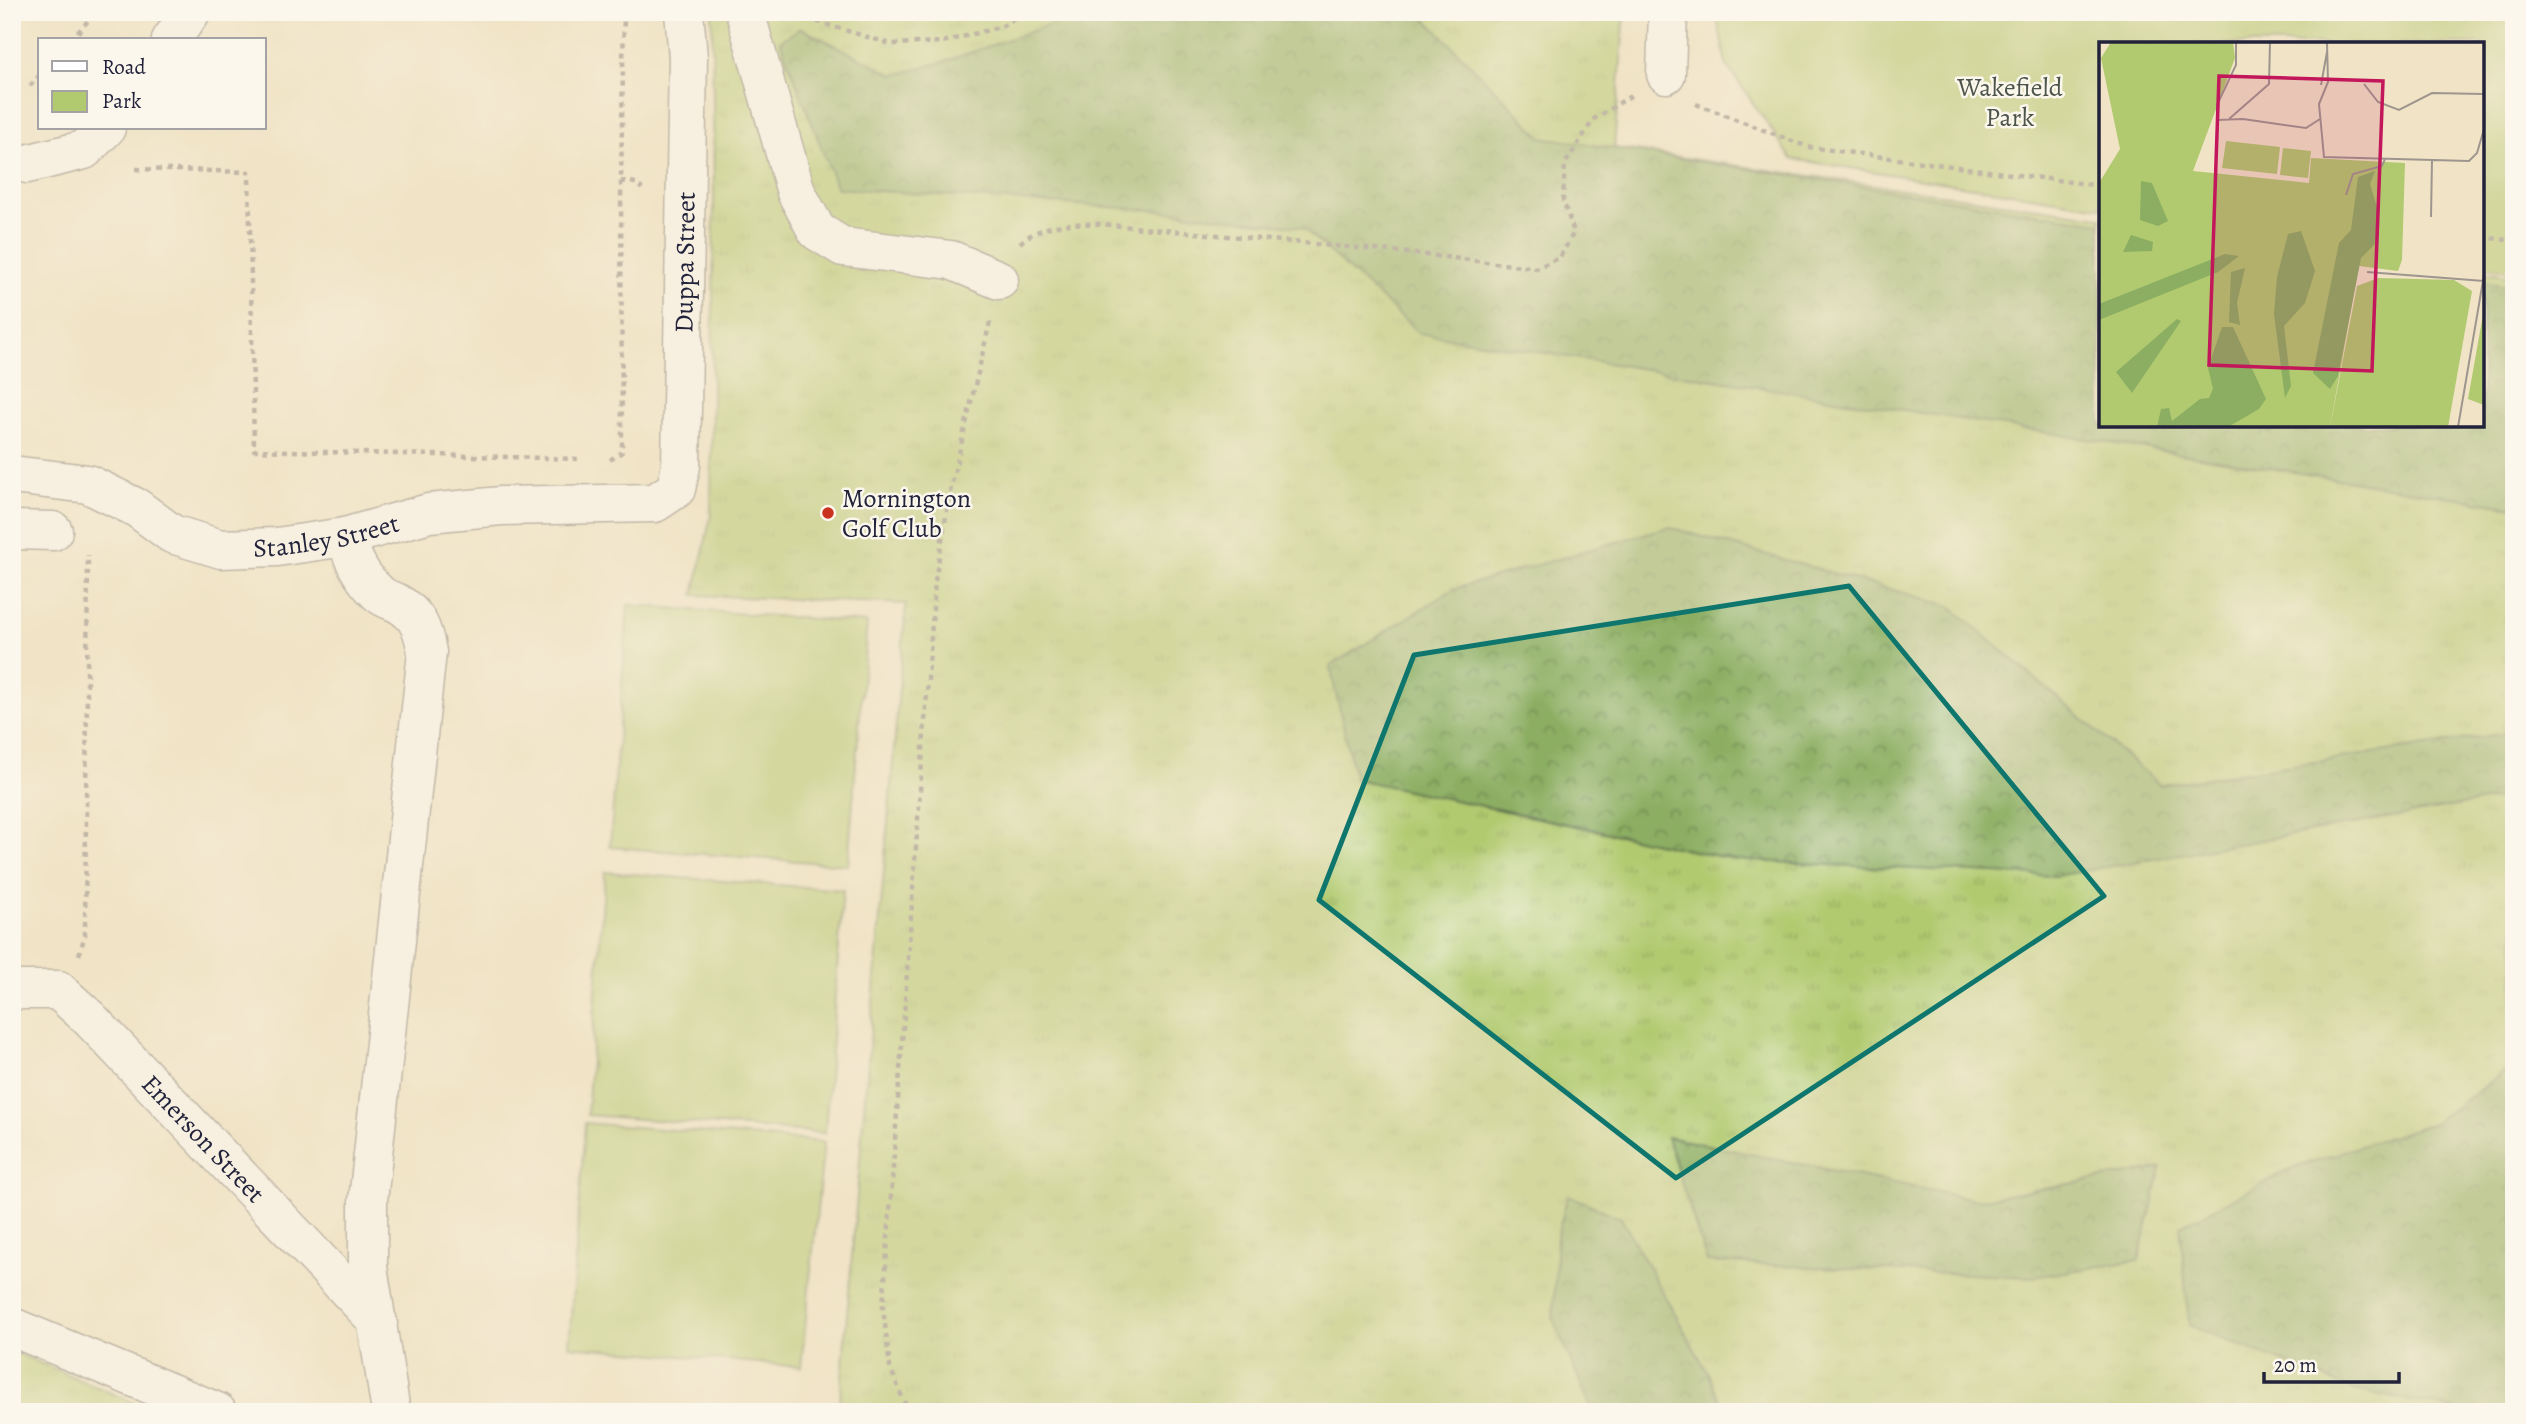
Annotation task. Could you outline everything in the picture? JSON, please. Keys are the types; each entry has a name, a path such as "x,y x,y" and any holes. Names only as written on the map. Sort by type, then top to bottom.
{"street":[{"path":"173,38 191,12"},
{"name":"Duppa Street","path":"655,503 676,489 681,466 688,57 684,12"},
{"path":"1666,74 1668,12"},
{"path":"745,14 796,192 817,231 843,247 951,260 999,280"},
{"path":"27,163 84,150 104,130"},
{"name":"Stanley Street","path":"12,475 88,484 137,509 172,534 221,549 277,547 345,537 429,513 501,506 655,503"},
{"path":"12,530 53,531"},
{"path":"345,537 358,572 380,596 414,614 423,629 427,652 368,1201 368,1267 391,1412"},
{"path":"12,990 58,990"},
{"name":"Emerson Street","path":"58,990 89,1018 378,1322"},
{"path":"12,1327 216,1412"}],"path":[{"path":"73,38 96,12"},
{"path":"609,460 622,452 621,181 624,12"},
{"path":"745,14 787,12 891,44 943,42 1003,26 1026,12"},
{"path":"914,1412 904,1402 890,1367 883,1308 935,581 951,487 999,280 1010,252 1028,236 1045,228 1069,223 1410,253 1537,268 1560,257 1574,232 1563,200 1565,164 1594,120 1666,74 1679,98 1808,147 2099,186"},
{"path":"30,86 38,77"},
{"path":"136,169 249,172 254,450 582,459"},
{"path":"621,181 636,183"},
{"path":"2484,237 2514,242"},
{"path":"58,990 77,962 85,935 88,484"}],"highlighted area":[{"path":"1849,586 2104,896 1676,1178 1319,900 1414,655"}],"green space":[{"path":"712,12 1625,12 1614,148 2099,217 2099,427 2484,427 2484,271 2514,276 2514,1412 839,1412 906,604 694,595 711,515 714,197"},
{"path":"1087,12 1419,12 1541,137 2099,223 2099,427 2484,427 2484,282 2514,287 2514,507 1419,333 1302,227 1164,211 837,188 780,41 801,28 894,75 943,62"},
{"name":"Wakefield Park","path":"1716,12 2514,12 2514,271 2484,266 2484,42 2099,42 2099,207 1792,159 1726,64"},
{"path":"1668,527 1950,606 2160,785 2514,732 2514,796 2055,876 1736,860 1355,779 1330,666 1454,589"},
{"path":"628,605 867,623 848,865 610,847"},
{"path":"605,872 843,890 825,1133 587,1115"},
{"path":"2514,1065 2514,1412 2469,1412 2354,1390 2189,1325 2180,1226 2295,1167 2433,1123"},
{"path":"585,1123 824,1142 801,1367 569,1346"},
{"path":"1667,1137 1978,1200 2161,1168 2139,1260 2033,1277 1707,1262"},
{"path":"1568,1195 1621,1218 1708,1373 1725,1412 1593,1412 1553,1319 1557,1236"},
{"path":"12,1351 156,1412 12,1412"}],"place":[{"name":"Mornington Golf Club","path":"828,513"}]}
